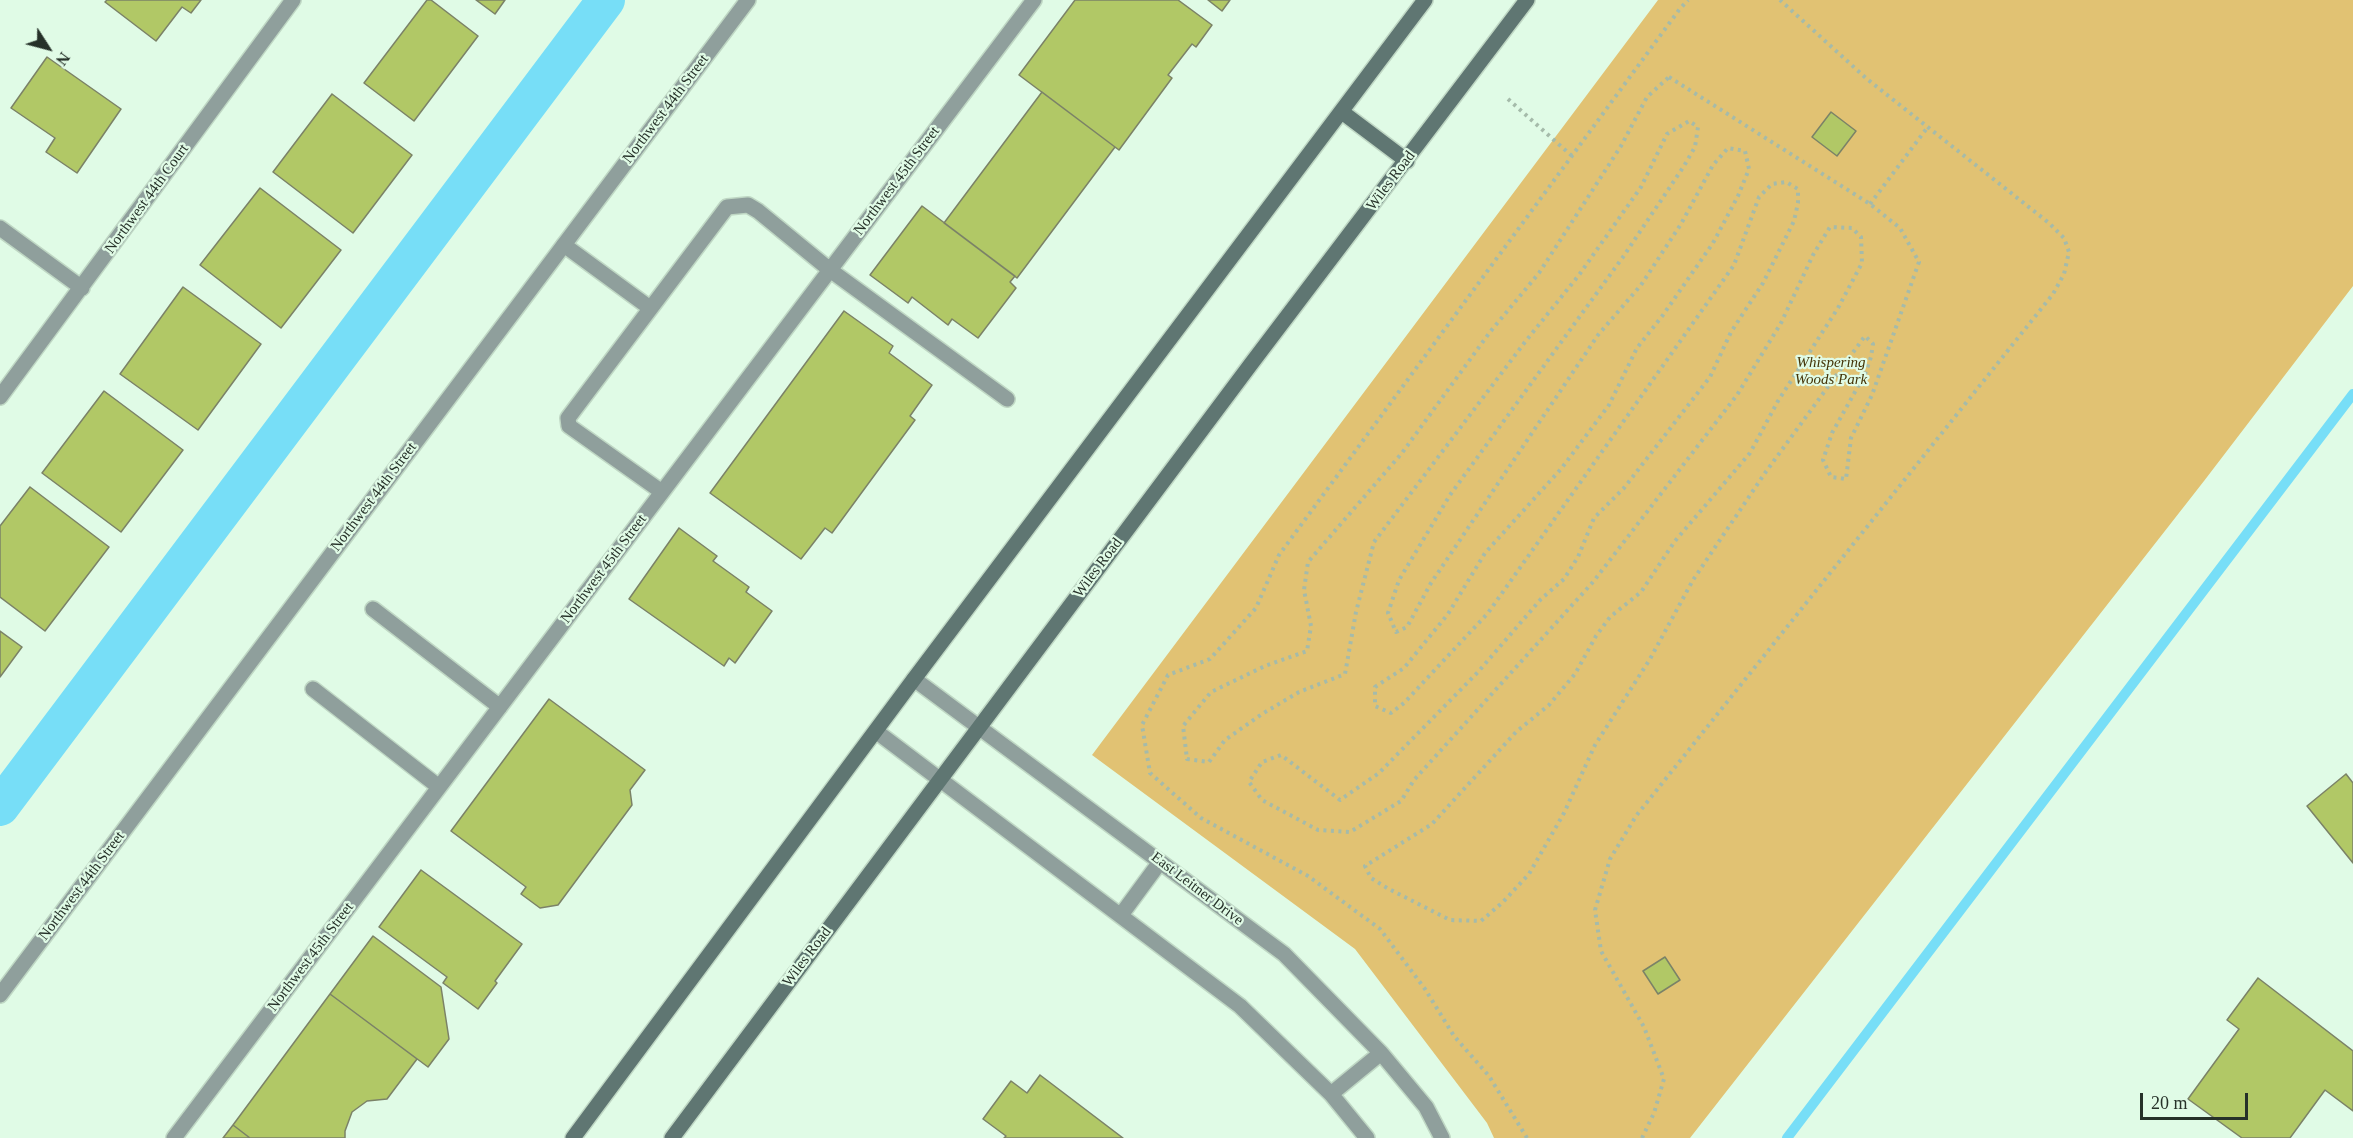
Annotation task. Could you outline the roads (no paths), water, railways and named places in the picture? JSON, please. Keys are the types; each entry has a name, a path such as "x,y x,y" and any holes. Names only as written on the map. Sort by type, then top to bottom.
{"main road":[{"path":"573,1138 877,732 914,679 1425,0"},
{"name":"Wiles Road","path":"672,1138 979,726 1527,0"},
{"path":"1342,112 1407,161"}],"street":[{"name":"Northwest 44th Court","path":"0,397 293,0"},
{"name":"Northwest 44th Street","path":"0,995 748,0"},
{"name":"Northwest 45th Street","path":"174,1138 1034,0"},
{"path":"662,492 569,426 568,418 727,207 748,205 758,211 831,270 1007,399"},
{"path":"0,228 82,288"},
{"path":"564,245 650,308"},
{"path":"373,609 500,707"},
{"name":"East Leitner Drive","path":"914,679 1284,954 1381,1053 1426,1107 1442,1138"},
{"path":"313,689 439,787"},
{"path":"877,732 1240,1006 1331,1094 1367,1138"},
{"path":"1121,915 1160,862"},
{"path":"1331,1094 1381,1053"}],"waterway":[{"path":"0,807 606,0"},
{"path":"1787,1138 2353,394"}],"park label":[{"name":"Whispering Woods Park","path":"1831,372"}]}
